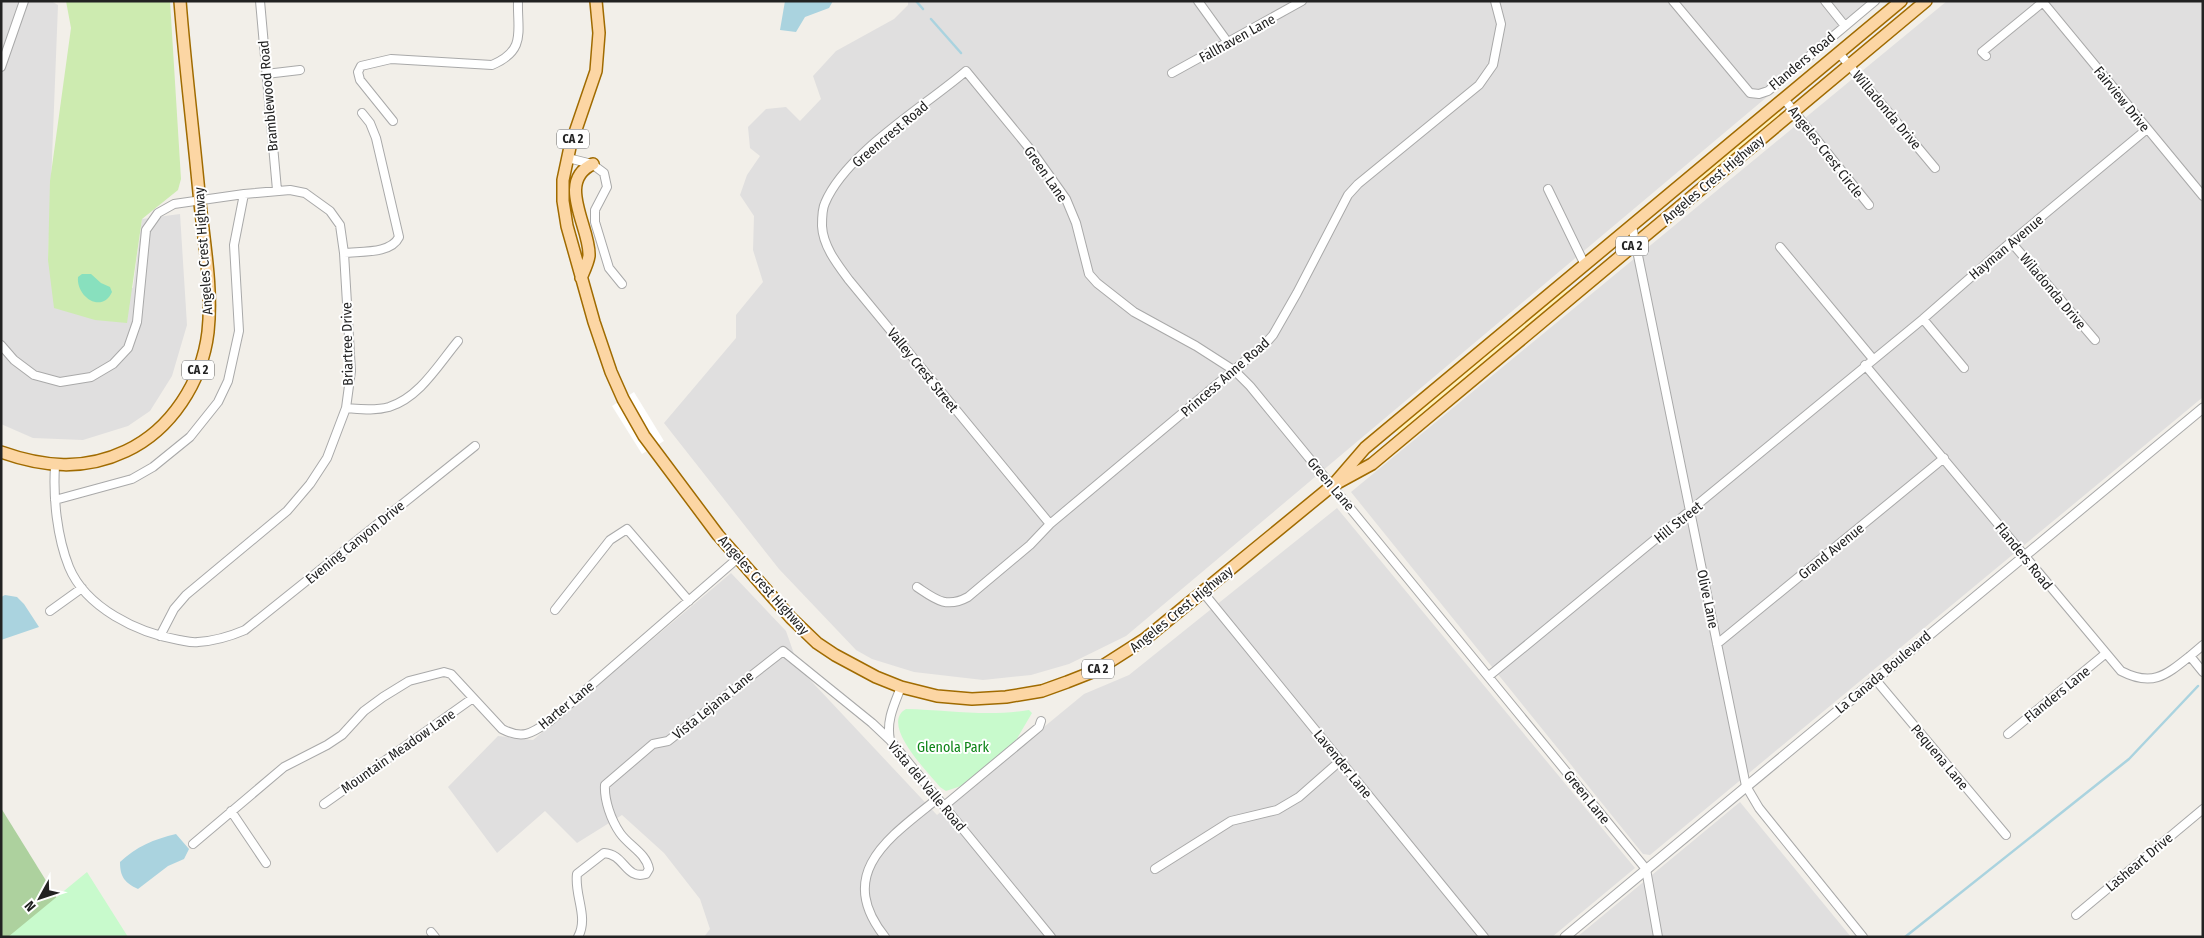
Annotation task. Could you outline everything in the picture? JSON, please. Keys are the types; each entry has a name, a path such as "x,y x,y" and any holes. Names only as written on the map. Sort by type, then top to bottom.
{"main road":[{"name":"Angeles Crest Highway","path":"1,452 35,463 55,466 92,462 120,454 139,444 166,422 190,390 203,357 208,333 209,314 206,249 191,100 185,71 180,1"},
{"name":"Angeles Crest Highway","path":"187,1 192,70 191,100"},
{"name":"Angeles Crest Highway","path":"596,1 600,33 596,72 568,158 563,180 563,201 566,226 611,372 623,399 652,448 680,486 738,558 790,618 817,643 855,666 901,687 936,696 972,699 1042,691 1095,671 1132,648 1333,485 1365,448 1902,1"},
{"name":"Angeles Crest Highway","path":"1333,485 1372,464 1926,1"},
{"path":"582,278 589,255 578,208 577,179 583,169 593,164"}],"street":[{"path":"1,67 24,1"},
{"name":"Bramblewood Road","path":"260,1 277,190"},
{"path":"393,122 358,75 361,66 367,63 391,59 492,65 504,60 512,52 518,40 520,26 518,1"},
{"path":"1198,1 1229,44"},
{"name":"Fallhaven Lane","path":"1172,73 1229,44 1302,1"},
{"name":"Princess Anne Road","path":"917,587 936,599 956,603 968,597 1030,545 1050,524 1235,371 1272,335 1348,195 1363,179 1479,85 1494,65 1501,24 1496,1"},
{"name":"Flanders Road","path":"1673,1 1750,93 1756,94 1768,91 1875,1"},
{"path":"1824,1 1845,26"},
{"path":"1986,56 1982,52 2043,2"},
{"name":"Fairview Drive","path":"2043,2 2203,196"},
{"name":"Willadonda Drive","path":"1839,53 1935,168"},
{"path":"266,74 300,70"},
{"name":"Greencrest Road","path":"824,205 839,178 851,165 889,131 966,71"},
{"name":"Green Lane","path":"966,71 1034,154 1066,199 1076,223 1089,274 1097,283 1134,312 1196,346 1235,371 1250,386 1646,869 1658,937"},
{"name":"Angeles Crest Circle","path":"1784,99 1869,205"},
{"path":"344,253 386,248 396,244 399,237 376,138 370,123 362,113"},
{"name":"Hayman Avenue","path":"1865,365 1923,319 2011,242 2147,129"},
{"path":"568,158 593,164 604,173 607,187 595,210 595,222 609,268 622,284"},
{"path":"1548,189 1585,265"},
{"name":"Briartree Drive","path":"1,345 24,368 34,375 53,381 77,380 91,377 113,364 128,348 137,322 146,230 158,214 174,204 277,190 305,193 330,211 340,225 344,253 351,371 346,408 327,458 310,484 286,511 186,595 174,609 160,636"},
{"path":"55,500 132,479 153,467 190,437 218,402 228,381 239,331 234,245 244,194"},
{"name":"Valley Crest Street","path":"824,205 822,227 826,244 834,260 848,280 1050,524"},
{"name":"Olive Lane","path":"1632,226 1746,786 1759,808 1863,937"},
{"name":"Wiladonda Drive","path":"2011,242 2095,340"},
{"path":"1780,247 1873,359"},
{"path":"1923,319 1964,368"},
{"path":"346,408 388,407 404,400 416,392 458,341"},
{"name":"Flanders Road","path":"1865,365 2121,671 2142,679 2155,679 2168,673 2203,645"},
{"name":"Hill Street","path":"1489,676 1865,365"},
{"name":"La Canada Boulevard","path":"1565,937 2203,408"},
{"name":"Evening Canyon Drive","path":"160,636 197,642 234,635 245,630 475,446"},
{"name":"Grand Avenue","path":"1717,644 1944,458"},
{"path":"55,466 55,500 62,541 70,568 82,588 108,612 138,629 160,636"},
{"path":"555,610 610,540 627,529 689,601"},
{"name":"Harter Lane","path":"193,844 284,767 327,745 342,735 364,711 409,681 444,672 456,678 502,730 513,735 523,735 536,730 550,722 738,558"},
{"path":"50,611 82,588"},
{"name":"Lavender Lane","path":"1202,592 1484,937"},
{"name":"Vista del Valle Road","path":"785,652 890,740 1051,937"},
{"name":"Vista Lejana Lane","path":"578,937 581,930 582,916 576,880 577,874 604,853 611,853 619,858 630,873 639,876 646,874 649,869 647,862 619,832 604,797 605,785 653,744 668,741 776,655 785,652"},
{"name":"Flanders Lane","path":"2008,734 2105,654"},
{"path":"2190,656 2203,672"},
{"name":"Pequena Lane","path":"1875,679 2006,835"},
{"path":"890,740 888,730 890,716 901,687"},
{"name":"Mountain Meadow Lane","path":"324,804 473,698"},
{"path":"944,806 1039,727 1041,721"},
{"path":"1155,869 1231,821 1277,810 1299,797 1340,761"},
{"path":"885,937 871,916 867,903 866,876 872,859 878,850 900,829 937,799"},
{"name":"Lasheart Drive","path":"2076,915 2203,809"},
{"path":"231,810 266,863"}],"shaded area":[{"path":"1,1 51,1 58,5 48,260 133,288 142,219 180,214 187,325 172,376 150,411 128,426 83,440 33,438 1,424"},
{"path":"908,1 1881,1 1126,636 1069,664 1031,675 983,680 914,672 872,659 856,650 779,569 664,423 736,338 736,315 763,282 753,250 754,216 740,195 747,175 760,156 750,148 748,127 766,109 786,107 800,121 821,99 813,76 836,51 894,19 908,5"},
{"path":"1947,1 2203,1 2203,397 1650,855 1643,854 1351,492"},
{"path":"1337,508 1635,868 1552,937 704,937 710,929 700,899 664,853 622,815 577,843 545,811 497,853 448,787 498,736 533,740 731,573 786,631 799,668 937,815 1084,694 1129,675"},
{"path":"1740,802 1851,937 1577,937"}],"green space":[{"path":"66,1 170,1 181,179 178,190 142,219 127,323 95,320 54,308 48,260 50,181 71,28"},
{"path":"82,274 91,274 101,283 110,287 112,292 102,302 90,300 81,291 78,284 78,277"},
{"name":"Glenola Park","path":"906,709 983,713 1029,710 1032,713 1015,742 961,786 946,791 940,787 917,760 902,737 898,726 899,716"},
{"path":"1,808 81,937 1,937"},
{"path":"87,872 128,937 8,937"}],"sand":[{"path":"1779,110 1783,113 1700,184 1696,179"},
{"path":"1563,289 1568,290 1568,294 1399,435 1395,430"}],"water":[{"path":"785,1 833,1 829,8 805,17 796,32 780,30"},
{"path":"5,595 17,597 24,604 39,627 1,640 1,597"},
{"path":"176,834 189,849 184,859 168,866 138,889 127,882 122,876 120,862 146,844"}],"pier":[{"path":"634,392 664,441 642,454 612,406"}],"waterway":[{"path":"916,1 923,9"},
{"path":"931,19 961,53"},
{"path":"1905,937 2129,759 2198,686"}]}
